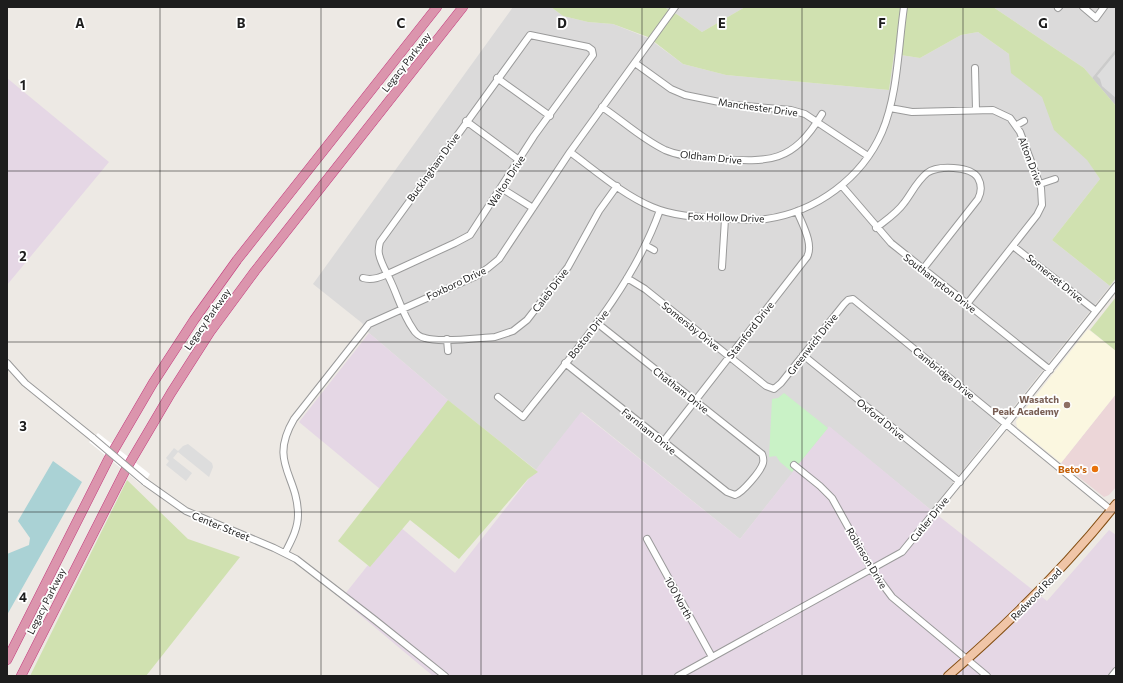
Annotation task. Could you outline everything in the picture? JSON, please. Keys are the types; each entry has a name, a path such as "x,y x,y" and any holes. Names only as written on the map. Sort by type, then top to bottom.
{"highway":[{"name":"Legacy Parkway","path":"7,660 108,460 153,383 194,320 237,260 437,7"},
{"name":"Legacy Parkway","path":"21,676 125,471 171,393 210,332 255,270 463,7"}],"main road":[{"name":"Redwood Road","path":"948,676 1043,587 1113,507"}],"street":[{"name":"Foxboro Drive","path":"285,553 295,532 298,516 296,498 283,458 284,443 290,425 365,329 375,320 476,276 492,266 505,250 570,152 675,7"},
{"name":"Fox Hollow Drive","path":"570,152 617,186 642,202 660,210 687,216 725,219 766,219 797,211 822,199 842,186 868,156 881,133 890,108 904,7"},
{"path":"1083,7 1096,18 1104,7"},
{"name":"Buckingham Drive","path":"403,308 379,253 382,239 497,78 530,34 588,47 592,52"},
{"name":"Walton Drive","path":"363,278 375,279 467,237 474,230 519,160 591,59 592,52"},
{"name":"Manchester Drive","path":"635,63 666,86 680,93 734,105 795,110 818,121 868,156"},
{"path":"975,68 976,110"},
{"path":"497,78 550,116"},
{"name":"Oldham Drive","path":"602,107 652,143 671,153 691,157 753,161 776,158 793,149 807,136 818,121"},
{"name":"Alton Drive","path":"890,108 912,112 976,110 998,111 1006,115 1017,125 1043,195 1039,212 967,304"},
{"path":"818,121 822,114"},
{"path":"466,121 519,160"},
{"path":"1017,125 1024,121"},
{"path":"876,228 901,207 929,171 938,169 960,169 973,173 981,187 978,199 923,269"},
{"path":"1040,184 1055,179"},
{"name":"Caleb Drive","path":"403,308 412,327 418,335 428,339 500,336 509,333 521,326 568,267 599,212 617,186"},
{"name":"Southampton Drive","path":"842,186 890,243 1050,370"},
{"path":"501,188 533,208"},
{"name":"Boston Drive","path":"498,397 523,416 615,299 654,227 660,210"},
{"name":"Stamford Drive","path":"663,442 808,254 809,244 797,211"},
{"path":"722,267 725,219"},
{"path":"644,245 654,250"},
{"name":"Somerset Drive","path":"1013,246 1096,311"},
{"name":"Somersby Drive","path":"627,278 643,287 766,386 774,389"},
{"name":"Cutler Drive","path":"678,676 890,560 906,548 1116,286"},
{"name":"Greenwich Drive","path":"774,389 781,383 844,304 851,299"},
{"name":"Cambridge Drive","path":"851,299 858,302 1113,507"},
{"name":"Chatham Drive","path":"597,322 760,452 764,458 762,467 742,491 735,495"},
{"path":"447,339 448,351"},
{"name":"Oxford Drive","path":"803,355 960,482"},
{"name":"Center Street","path":"7,363 25,382 145,482 186,512 285,553 317,574 445,676"},
{"name":"Farnham Drive","path":"565,363 727,492 735,495"},
{"name":"Robinson Drive","path":"794,465 832,498 872,570 892,597 987,676"},
{"name":"100 North","path":"647,539 712,657"},
{"path":"1112,676 1116,671"}],"shaded area":[{"path":"513,7 551,7 563,16 588,22 613,24 648,38 683,64 726,75 889,90 894,54 920,58 961,35 978,32 1009,54 1046,96 1100,179 1052,240 1110,286 931,510 829,427 740,539 582,412 536,470 449,401 369,333 362,323 313,284"},
{"path":"664,7 745,7 702,32"},
{"path":"993,7 1116,7 1116,49 1092,78 1084,68"},
{"path":"1116,49 1116,106 1092,78"},
{"path":"1116,53 1116,98 1102,86 1100,79 1097,76"},
{"path":"7,78 109,162 7,285"},
{"name":"Wasatch Peak Academy","path":"1088,329 1116,351 1116,394 1061,463 1017,427 1016,421"},
{"path":"369,333 449,401 380,489 299,422"},
{"path":"1116,394 1116,487 1109,495 1104,497 1061,463"},
{"path":"581,412 740,539 829,426 931,510 1047,601 1109,530 1116,535 1116,676 433,676 341,599 399,526 455,573"},
{"path":"188,444 212,463 213,467 209,477 178,452 173,458 192,473 186,481 166,465 169,461 166,458 174,448 178,451 183,446"}],"green space":[{"path":"551,7 664,7 702,32 745,7 993,7 1084,68 1116,106 1116,278 1110,286 1052,240 1100,179 1087,160 1054,130 1042,97 1011,73 1009,54 978,32 961,35 920,58 894,54 889,90 726,75 683,64 648,37 613,24 588,22 563,16"},
{"path":"1116,297 1116,351 1090,330"},
{"path":"784,393 828,428 792,472 780,462 776,456 769,457 772,399 778,398"},
{"path":"448,400 538,472 528,479 459,559 410,520 370,567 338,541"},
{"path":"127,480 188,539 240,557 146,676 30,676"}],"water":[{"path":"53,461 82,482 7,615 7,554 29,545 30,538 18,521"}],"pier":[{"path":"98,433 150,474 143,486 89,442"}],"place":[{"name":"Wasatch Peak Academy","path":"1067,405"},
{"name":"Beto's","path":"1095,469"}]}
